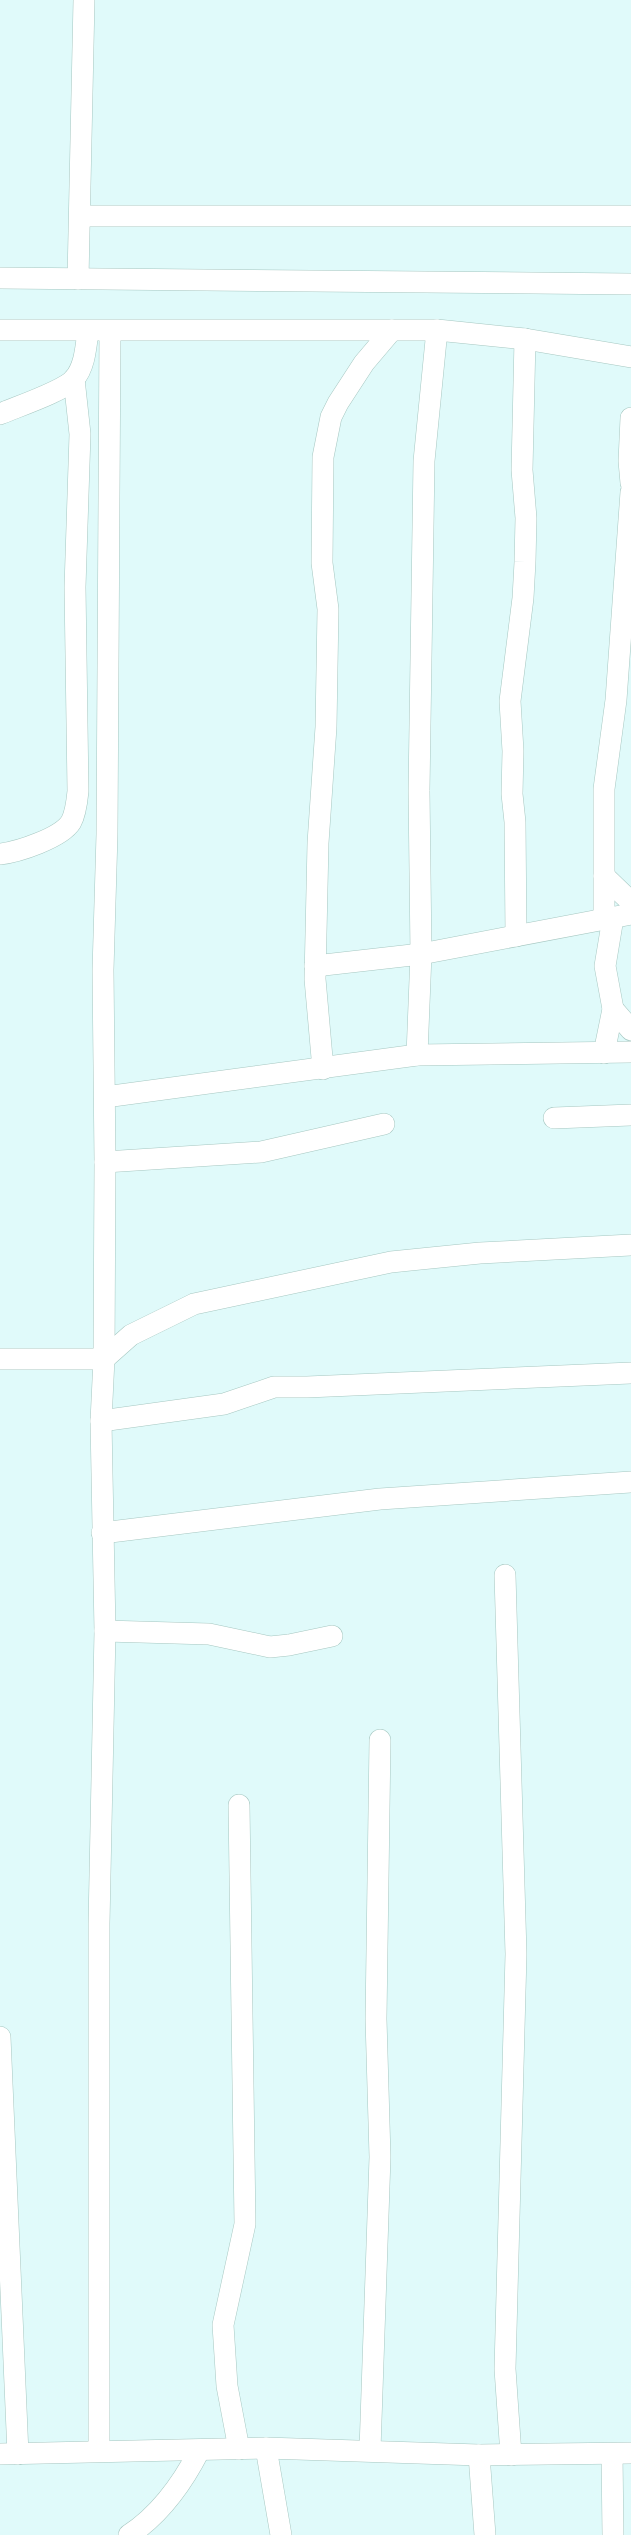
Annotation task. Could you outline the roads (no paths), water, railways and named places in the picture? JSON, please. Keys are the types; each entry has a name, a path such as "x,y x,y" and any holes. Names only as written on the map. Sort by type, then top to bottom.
{"street":[{"path":"78,279 84,0"},
{"path":"80,216 631,216"},
{"path":"0,278 631,284"},
{"path":"0,330 437,330 525,339 631,357"},
{"path":"323,1069 316,966 318,843 326,727 328,619 322,563 324,451 331,417 338,403 364,363 392,330"},
{"path":"417,1056 422,954 419,791 424,471 437,330"},
{"path":"0,414 60,388 74,379 85,356 88,331"},
{"path":"99,2451 99,1924 105,1631 101,1421 104,1359 105,1162 103,970 107,834 110,331"},
{"path":"516,936 515,822 510,702 524,589 526,518 522,470 525,339"},
{"path":"0,854 38,843 59,833 70,823 76,808 78,791 75,587 80,434 74,379"},
{"path":"631,418 629,461 631,483"},
{"path":"604,1053 613,1009 605,966 616,917 604,876 604,789 616,700 631,492"},
{"path":"604,876 631,902"},
{"path":"316,966 422,954 616,917"},
{"path":"613,1009 631,1030"},
{"path":"105,1097 417,1056 631,1052"},
{"path":"554,1118 631,1115"},
{"path":"105,1162 261,1152 384,1124"},
{"path":"0,1358 104,1359 131,1335 194,1304 391,1262 480,1253 631,1245"},
{"path":"101,1421 224,1404 256,1392 291,1385 307,1387 631,1373"},
{"path":"102,1533 380,1499 631,1482"},
{"path":"505,1575 516,1954 505,2369 512,2454"},
{"path":"105,1631 209,1634 270,1647 332,1636"},
{"path":"370,2450 380,2158 376,2019 380,1740"},
{"path":"239,1805 245,2224 223,2325 227,2386 239,2449"},
{"path":"0,2037 9,2454 266,2448 479,2455 621,2454 613,2535"},
{"path":"266,2448 281,2535"},
{"path":"138,2532 185,2479 199,2451"},
{"path":"479,2455 486,2535"}]}
